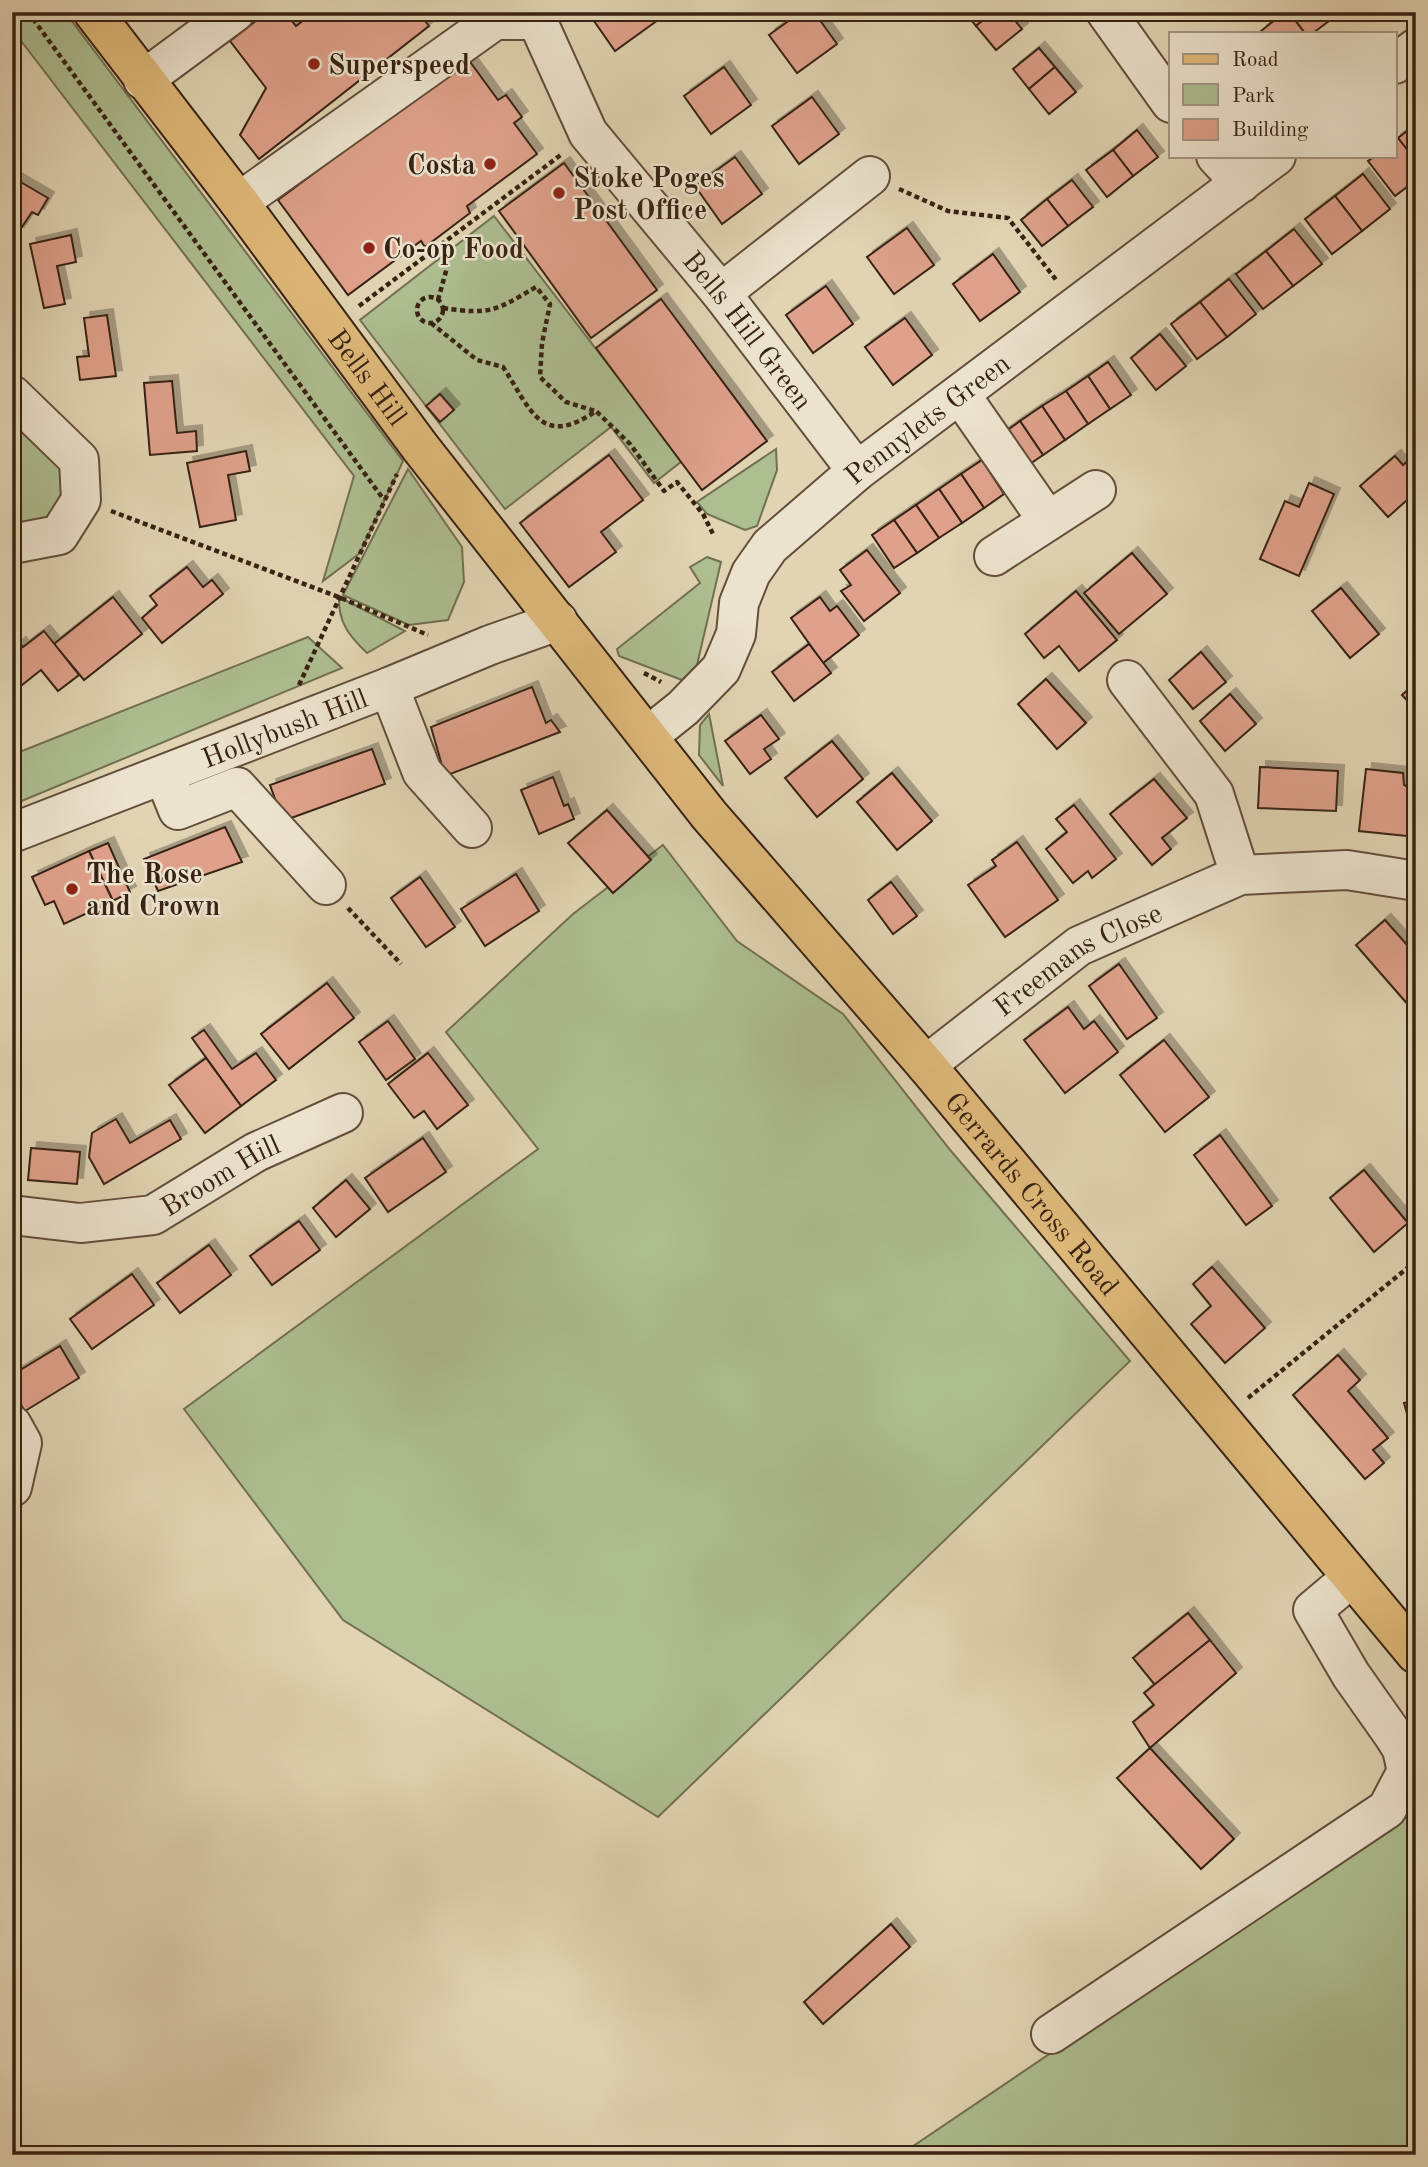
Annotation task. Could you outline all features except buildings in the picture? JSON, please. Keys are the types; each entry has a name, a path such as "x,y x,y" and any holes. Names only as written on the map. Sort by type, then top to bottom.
{"main road":[{"name":"Bells Hill","path":"93,12 239,202 420,447 648,736"},
{"name":"Gerrards Cross Road","path":"648,736 709,815 926,1065 1351,1578 1410,1637"}],"street":[{"path":"143,80 235,12"},
{"path":"1106,12 1169,100"},
{"path":"239,202 495,20 540,16"},
{"name":"Bells Hill Green","path":"540,16 588,133 720,293 857,471"},
{"path":"1396,63 1416,48"},
{"name":"Pennylets Green","path":"648,736 683,708 721,668 736,634 743,593 751,573 770,546 857,471 1077,307 1228,169 1269,158"},
{"path":"720,293 870,176"},
{"path":"960,394 1048,521"},
{"path":"12,396 79,460 81,500 59,535 12,544"},
{"path":"994,556 1096,490"},
{"name":"Hollybush Hill","path":"12,833 558,621"},
{"path":"1127,680 1213,794 1240,875"},
{"path":"389,687 422,772 472,828"},
{"path":"164,775 178,810 237,787 326,885"},
{"name":"Freemans Close","path":"926,1065 1079,946 1240,875 1347,870 1416,881"},
{"name":"Broom Hill","path":"12,1215 80,1223 153,1215 256,1152 343,1112"},
{"path":"12,1425 22,1443 12,1487"},
{"path":"1051,2034 1387,1809 1407,1771 1402,1749 1350,1675 1313,1610 1351,1578"}],"path":[{"path":"28,12 384,500"},
{"path":"358,307 566,152"},
{"path":"870,176 948,211 1008,218 1077,307"},
{"path":"431,323 442,316 443,307 439,300 448,264 443,242"},
{"path":"443,307 477,313 497,310 536,287 550,304 541,343 540,377 566,402 596,411 630,444 664,491 677,482 703,514 714,536"},
{"path":"439,300 426,298 417,306 420,318 431,323 477,360 503,366 537,421 554,429 576,424 596,411"},
{"path":"277,729 400,469"},
{"path":"81,500 424,632 460,658"},
{"path":"636,670 669,686"},
{"path":"326,885 401,964"},
{"path":"1221,1421 1416,1261"}],"green space":[{"path":"12,12 65,12 403,461 360,553 323,581 354,476 12,29"},
{"path":"494,216 682,461 654,483 611,427 505,509 360,320"},
{"path":"12,412 68,474 68,508 12,535"},
{"path":"776,449 777,470 757,526 745,530 707,514 697,502"},
{"path":"408,469 462,547 464,582 448,620 409,625 343,595"},
{"path":"707,557 721,562 697,665 682,680 619,656 617,649 700,583 690,567"},
{"path":"339,597 405,631 367,653 346,628 340,614"},
{"path":"308,637 342,668 12,805 12,755"},
{"path":"709,714 723,786 699,755 700,725"},
{"path":"663,845 737,941 843,1014 951,1151 1130,1361 658,1817 343,1620 184,1409 538,1149 446,1032 573,914"},
{"path":"1416,1806 1416,2155 900,2155"}],"place":[{"name":"Superspeed","path":"314,64"},
{"name":"Costa","path":"490,164"},
{"name":"Stoke Poges Post Office","path":"559,193"},
{"name":"Co-op Food","path":"369,248"},
{"name":"The Rose and Crown","path":"72,889"}]}
